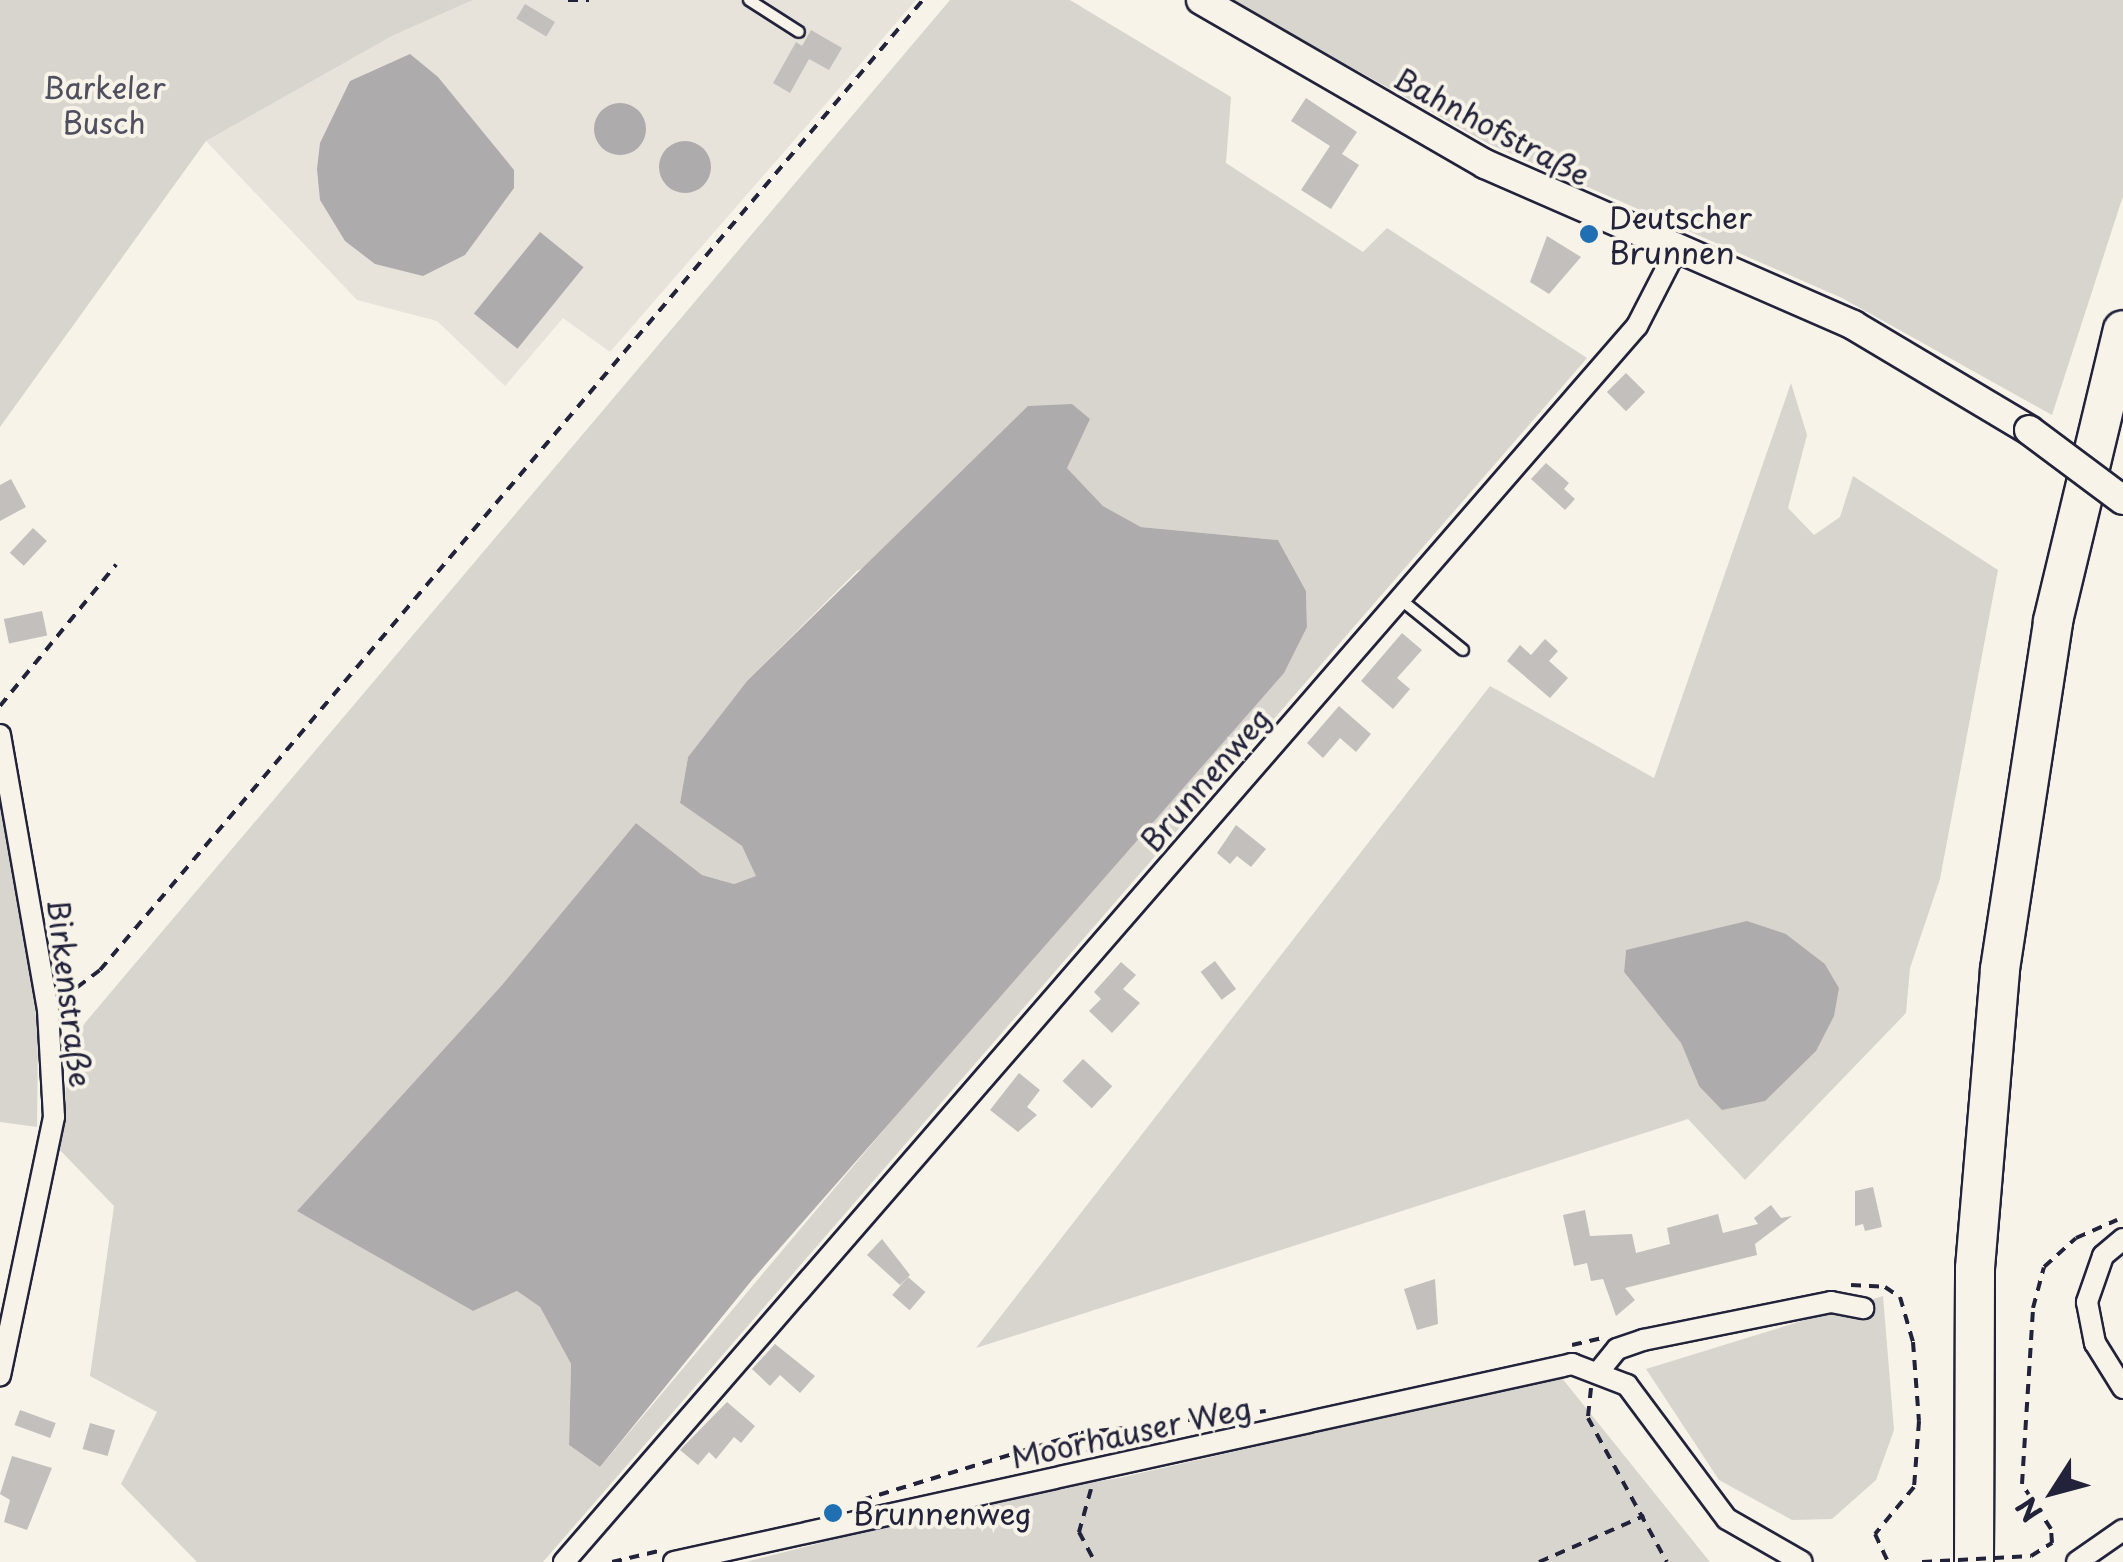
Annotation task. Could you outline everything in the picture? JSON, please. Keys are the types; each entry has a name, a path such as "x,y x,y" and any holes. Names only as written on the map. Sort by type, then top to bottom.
{"highway":[{"path":"1974,1562 1974,1285 2000,969 2053,621 2123,330"}],"street":[{"name":"Bahnhofstraße","path":"1202,0 1485,164 1853,325 2029,430 2123,500"},
{"name":"Brunnenweg","path":"564,1562 1637,326 1676,250"},
{"name":"Birkenstraße","path":"0,735 48,1010 54,1117 0,1374"},
{"path":"2123,1239 2103,1256 2087,1302 2095,1343 2123,1388"},
{"path":"1600,1370 1617,1349 1642,1340 1831,1302 1863,1308"},
{"name":"Moorhauser Weg","path":"671,1555 1097,1468 1552,1366 1600,1370 1642,1398 1726,1519 1802,1562"},
{"path":"2077,1562 2123,1530"}],"lane":[{"path":"749,0 799,32"},
{"path":"1400,599 1464,650"}],"path":[{"path":"568,0 590,0"},
{"path":"48,1010 100,970 923,0"},
{"path":"0,706 116,565"},
{"path":"1922,1562 2031,1556 2052,1544 2051,1528 2022,1484 2033,1308 2044,1267 2076,1238 2123,1218"},
{"path":"1864,1282 1900,1297 1913,1342 1918,1420 1914,1487 1875,1534 1888,1562"},
{"path":"1600,1370 1586,1398 1588,1418 1667,1562"},
{"path":"856,1502 1081,1433 1274,1412"},
{"path":"1095,1562 1078,1532 1097,1468"},
{"path":"1539,1562 1644,1516"},
{"path":"612,1562 671,1555"}],"shaded area":[{"path":"473,0 916,0 610,352 563,318 505,386 437,321 357,300 206,141 392,36"},
{"path":"410,54 438,77 514,170 514,188 465,255 423,276 375,264 345,241 320,200 317,169 320,143 350,81"},
{"path":"620,103 638,111 646,129 638,147 620,155 602,147 594,129 602,111"},
{"path":"685,141 703,149 711,167 703,185 685,193 667,185 659,167 667,149"},
{"path":"540,232 584,267 517,349 474,314"},
{"path":"1072,404 1090,419 1067,468 1103,506 1141,527 1278,540 1306,591 1307,627 1284,673 752,1280 600,1467 569,1445 571,1364 540,1307 517,1291 473,1311 297,1211 502,985 636,823 702,875 734,884 756,876 742,846 680,803 688,757 747,681 1028,406"},
{"path":"1747,921 1786,934 1825,964 1839,988 1834,1016 1816,1051 1765,1101 1722,1110 1699,1086 1681,1043 1624,972 1626,950"}],"green space":[{"name":"Barkeler Busch","path":"0,0 473,0 392,36 206,141 0,427"},
{"path":"950,0 1070,0 1231,97 1226,163 1363,252 1387,228 1587,358 543,1562 197,1562 121,1484 157,1412 90,1376 114,1206 57,1147 70,1062 84,1024","holes":["1067,468 1103,506 1141,527 1278,540 1306,591 1307,627 600,1467 569,1445 571,1364 540,1307 517,1291 473,1311 298,1210 502,985 636,823 702,875 734,884 757,876 742,846 680,803 688,757 747,681 857,571"]},
{"path":"1231,0 2123,0 2123,196 2052,415 1842,298 1489,144"},
{"path":"1791,383 1807,435 1788,508 1814,535 1840,517 1853,476 1998,570 1940,879 1910,968 1906,1013 1745,1180 1688,1119 976,1348 1490,686 1654,778","holes":["1786,934 1825,964 1839,988 1699,1086 1681,1043 1624,972 1626,950"]},
{"path":"0,779 38,1029 37,1127 0,1122"},
{"path":"1883,1296 1894,1430 1876,1480 1832,1519 1792,1520 1719,1480 1646,1369"},
{"path":"1561,1377 1710,1562 745,1562 1014,1494 1119,1478"}],"building":[{"path":"525,4 555,22 546,37 516,19"},
{"path":"811,30 842,48 829,70 809,59 790,93 773,83 796,42 802,46"},
{"path":"1306,98 1357,132 1342,154 1359,165 1331,209 1301,190 1330,146 1291,121"},
{"path":"1547,236 1581,257 1549,294 1530,282"},
{"path":"1626,373 1645,392 1626,411 1607,392"},
{"path":"1546,463 1569,483 1564,489 1575,499 1565,510 1531,479"},
{"path":"11,479 26,507 0,521 0,485"},
{"path":"33,528 47,541 24,566 10,553"},
{"path":"42,611 47,635 9,644 4,619"},
{"path":"1402,633 1422,650 1397,678 1410,689 1393,709 1361,681"},
{"path":"1545,639 1558,651 1549,661 1568,678 1550,698 1507,661 1520,645 1531,655"},
{"path":"1339,706 1371,734 1356,752 1340,738 1323,758 1307,743"},
{"path":"1236,825 1266,849 1251,867 1237,856 1230,864 1217,853"},
{"path":"1215,961 1236,989 1222,1000 1201,972"},
{"path":"1121,962 1136,975 1123,989 1140,1003 1112,1033 1089,1011 1101,999 1094,992"},
{"path":"1083,1059 1112,1086 1092,1108 1063,1081"},
{"path":"1019,1073 1040,1090 1027,1107 1037,1115 1018,1132 990,1110"},
{"path":"1873,1187 1882,1227 1865,1231 1863,1224 1855,1226 1855,1191"},
{"path":"1771,1205 1781,1218 1792,1216 1755,1244 1757,1255 1625,1288 1635,1300 1616,1316 1603,1279 1591,1281 1587,1263 1574,1266 1563,1215 1585,1210 1590,1236 1632,1234 1636,1253 1670,1244 1667,1228 1718,1214 1723,1233 1758,1224 1754,1218"},
{"path":"882,1239 910,1275 900,1285 867,1255"},
{"path":"908,1277 925,1292 910,1310 892,1295"},
{"path":"1435,1279 1438,1324 1417,1330 1404,1289"},
{"path":"775,1344 815,1376 800,1393 780,1375 770,1386 752,1369"},
{"path":"727,1402 755,1426 741,1443 734,1437 716,1459 709,1452 698,1465 680,1450"},
{"path":"20,1410 56,1423 50,1438 15,1425"},
{"path":"90,1423 115,1430 108,1456 83,1449"},
{"path":"12,1456 52,1468 27,1530 4,1522 10,1500 0,1494"}],"place":[{"name":"Deutscher Brunnen","path":"1589,234"},
{"name":"Brunnenweg","path":"833,1513"}]}
